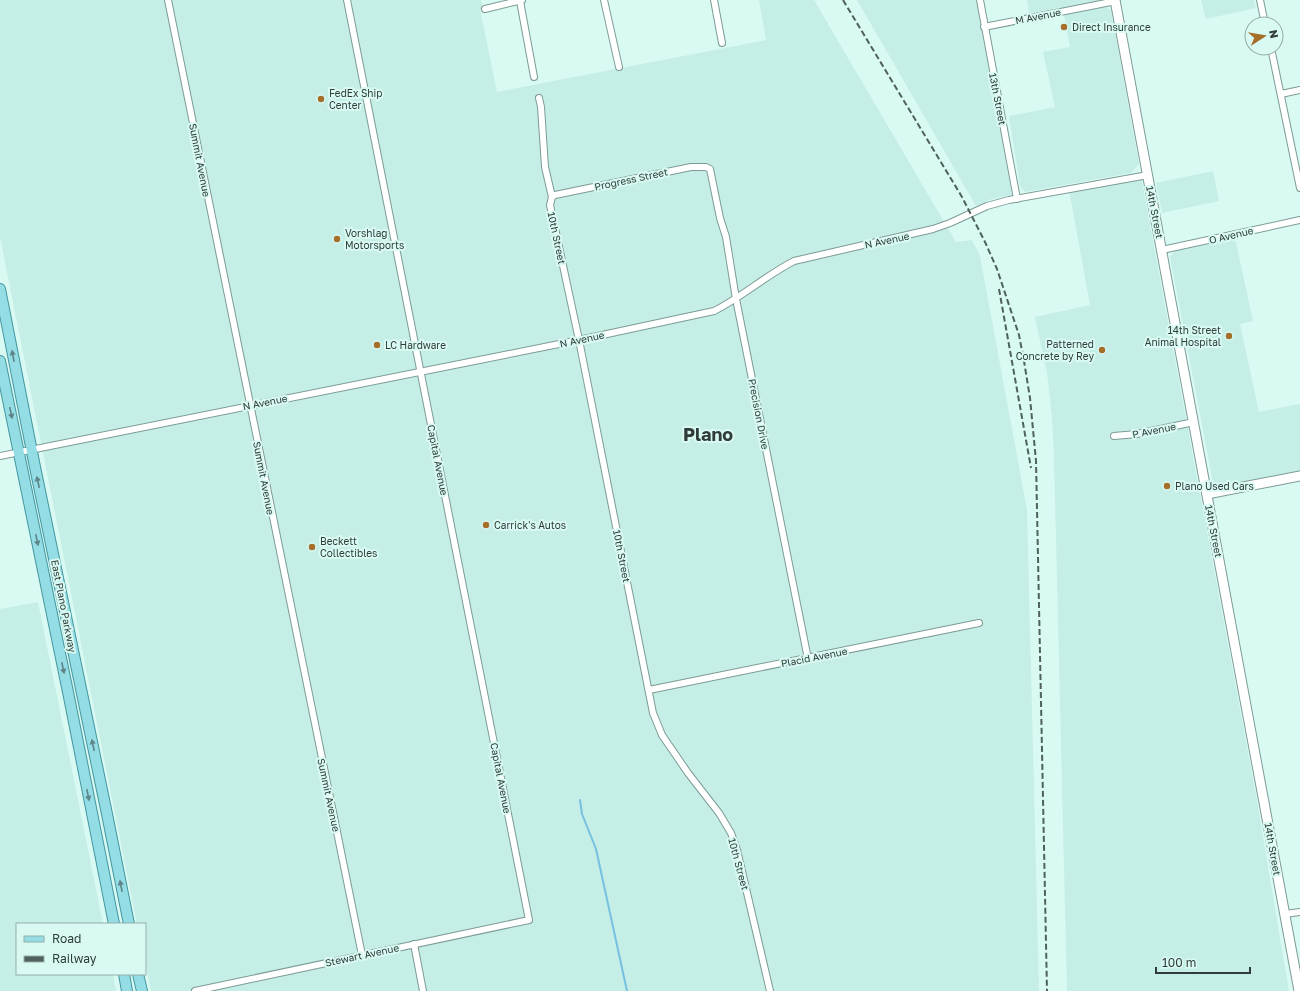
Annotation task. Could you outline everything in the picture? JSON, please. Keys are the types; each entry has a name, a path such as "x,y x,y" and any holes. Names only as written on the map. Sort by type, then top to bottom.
{"main road":[{"name":"14th Street","path":"1116,1 1300,991"},
{"name":"East Plano Parkway","path":"0,289 5,341 32,450 108,814 129,923"},
{"name":"East Plano Parkway","path":"0,361 114,923"},
{"path":"1207,494 1300,476"},
{"path":"40,555 53,553"},
{"path":"50,603 63,600"},
{"path":"69,697 82,694"},
{"path":"92,817 108,814"},
{"path":"124,975 127,991"},
{"path":"138,975 142,991"}],"street":[{"name":"Summit Avenue","path":"168,0 362,955"},
{"name":"Capital Avenue","path":"347,0 529,920"},
{"path":"485,8 521,0 534,77"},
{"path":"604,0 619,67"},
{"path":"714,0 722,43"},
{"name":"13th Street","path":"980,0 1017,198"},
{"path":"1260,0 1263,16"},
{"name":"M Avenue","path":"984,27 1116,1"},
{"path":"1273,56 1300,188"},
{"path":"1281,94 1300,90"},
{"name":"10th Street","path":"539,98 541,107 545,167 552,197 550,205 579,340 653,713 662,735 688,773 717,810 731,833 737,850 770,991"},
{"name":"Progress Street","path":"552,197 691,167 706,167 710,169"},
{"name":"Precision Drive","path":"710,169 720,218 726,238 736,299 808,659"},
{"name":"N Avenue","path":"0,456 579,340 714,311 736,299 776,270 794,261 933,229 987,206 1017,198 1148,174"},
{"name":"O Avenue","path":"1162,250 1300,220"},
{"name":"P Avenue","path":"1114,436 1138,434 1194,422"},
{"name":"Placid Avenue","path":"649,690 808,659 978,623"},
{"path":"1285,914 1300,912"},
{"name":"Stewart Avenue","path":"195,991 529,920"},
{"path":"414,944 423,991"}],"shaded area":[{"path":"0,0 481,0 481,14 497,92 766,40 759,0 814,0 956,242 972,240 980,256 1027,510 1039,991 151,991 146,966 146,923 137,923 0,237"},
{"path":"857,0 976,0 1012,195 992,199 976,206"},
{"path":"1027,0 1102,0 1029,13"},
{"path":"1201,0 1254,0 1256,8 1206,19"},
{"path":"1103,6 1111,10 1139,164 1131,173 1025,192 1020,186 1009,116 1055,107 1043,52 1070,47 1064,15"},
{"path":"1213,171 1219,201 1162,213 1156,183"},
{"path":"1141,176 1256,795 1289,991 1067,991 1054,456 1052,418 1047,373 1035,317 1090,305 1069,190"},
{"path":"1235,238 1253,321 1240,324 1259,412 1300,404 1300,472 1218,486 1213,483 1170,257 1175,251"},
{"path":"38,602 103,923 16,923 16,975 113,975 116,991 0,991 0,609"}],"waterway":[{"path":"580,800 582,814 596,849 627,991"}],"railway":[{"path":"843,0 962,197 997,269 1019,335 1030,398 1036,461 1047,991"},
{"path":"999,289 1031,468"}],"place":[{"name":"Direct Insurance","path":"1064,27"},
{"name":"FedEx Ship Center","path":"321,99"},
{"name":"Vorshlag Motorsports","path":"337,239"},
{"name":"14th Street Animal Hospital","path":"1229,336"},
{"name":"LC Hardware","path":"377,345"},
{"name":"Patterned Concrete by Rey","path":"1102,350"},
{"name":"Plano Used Cars","path":"1167,486"},
{"name":"Carrick's Autos","path":"486,525"},
{"name":"Beckett Collectibles","path":"312,547"}],"district":[{"name":"Plano","path":"708,434"}]}
